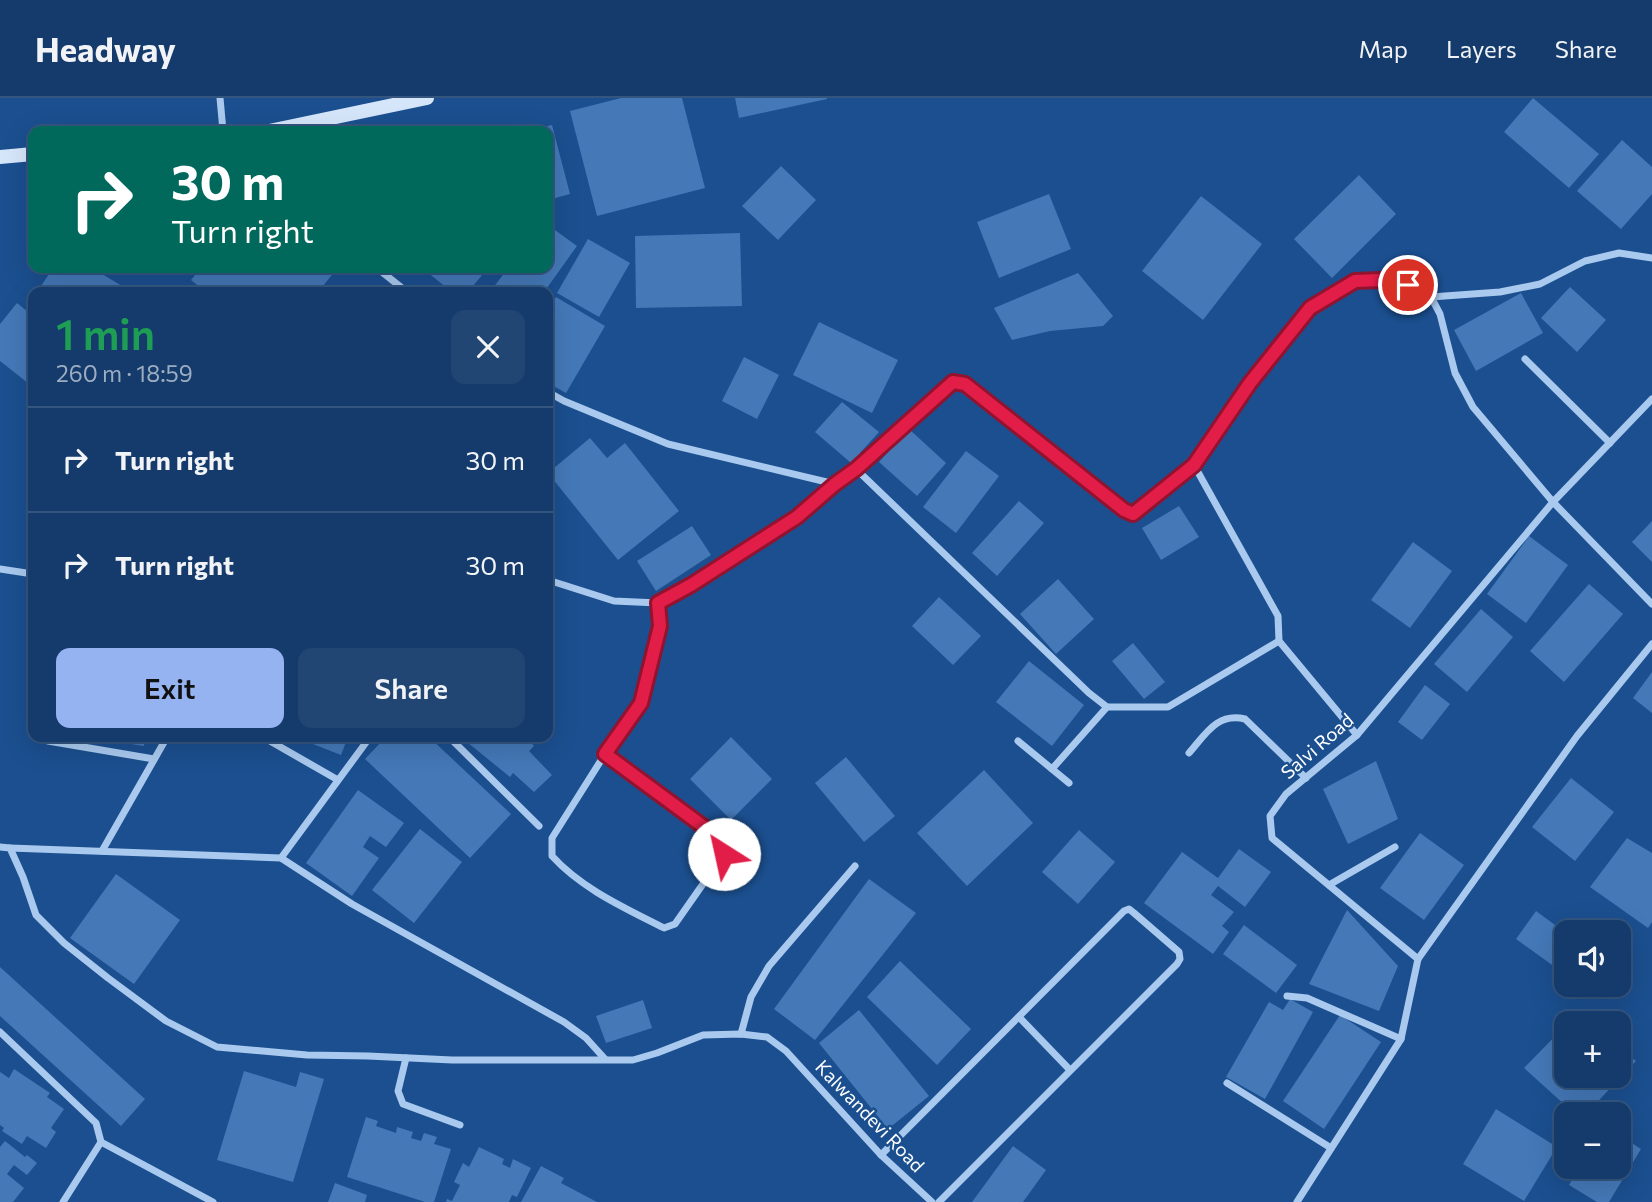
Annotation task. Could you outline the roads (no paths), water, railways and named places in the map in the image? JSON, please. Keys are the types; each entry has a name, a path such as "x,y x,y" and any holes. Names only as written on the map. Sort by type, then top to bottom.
{"street":[{"path":"220,98 223,126"},
{"path":"293,126 427,98"},
{"path":"0,157 28,154"},
{"path":"553,582 614,601 658,603 797,517 856,469 953,382 965,384 1124,510 1133,514 1194,465 1250,383 1310,308 1355,281 1381,280 1408,285 1431,297 1500,292 1541,284 1585,261 1619,253 1652,258"},
{"path":"383,273 401,287"},
{"path":"1431,297 1440,314 1455,373 1473,407 1553,502 1652,604"},
{"path":"1525,359 1609,443"},
{"path":"553,395 668,444 835,484"},
{"name":"Salvi Road","path":"1418,959 1272,838 1270,816 1286,794 1357,735 1553,502 1652,399"},
{"path":"1194,465 1278,616 1279,641 1357,735"},
{"path":"856,469 1079,684 1107,707 1168,707 1279,641"},
{"path":"0,569 28,573"},
{"path":"605,754 723,841 724,854 675,924 664,928 603,896 564,870 552,856 552,838 605,754 641,703 660,626 658,603"},
{"path":"1297,1202 1401,1039 1418,959 1577,736 1652,644"},
{"path":"1052,769 1107,707"},
{"path":"1189,753 1214,725 1225,718 1239,717 1245,719 1306,778"},
{"path":"1018,741 1069,783"},
{"path":"54,742 154,760"},
{"path":"102,851 164,742"},
{"path":"272,742 338,780"},
{"path":"281,858 366,742"},
{"path":"454,742 539,826"},
{"path":"0,847 281,858 352,904 564,1022 586,1038 606,1059"},
{"path":"1329,885 1395,847"},
{"path":"10,848 36,915 64,943 166,1021 217,1047 307,1055 452,1060 633,1060 704,1035 741,1034 751,997 769,966 855,866"},
{"path":"881,1156 1124,911 1129,909 1179,952 1180,960 939,1202"},
{"path":"1287,996 1307,998 1401,1039"},
{"path":"1019,1017 1070,1070"},
{"path":"0,1032 96,1123 101,1142 212,1202"},
{"name":"Kalwandevi Road","path":"741,1034 767,1037 786,1051 881,1156 932,1202"},
{"path":"407,1058 398,1091 403,1104 460,1125"},
{"path":"1227,1083 1331,1148"},
{"path":"63,1202 101,1142"}]}
